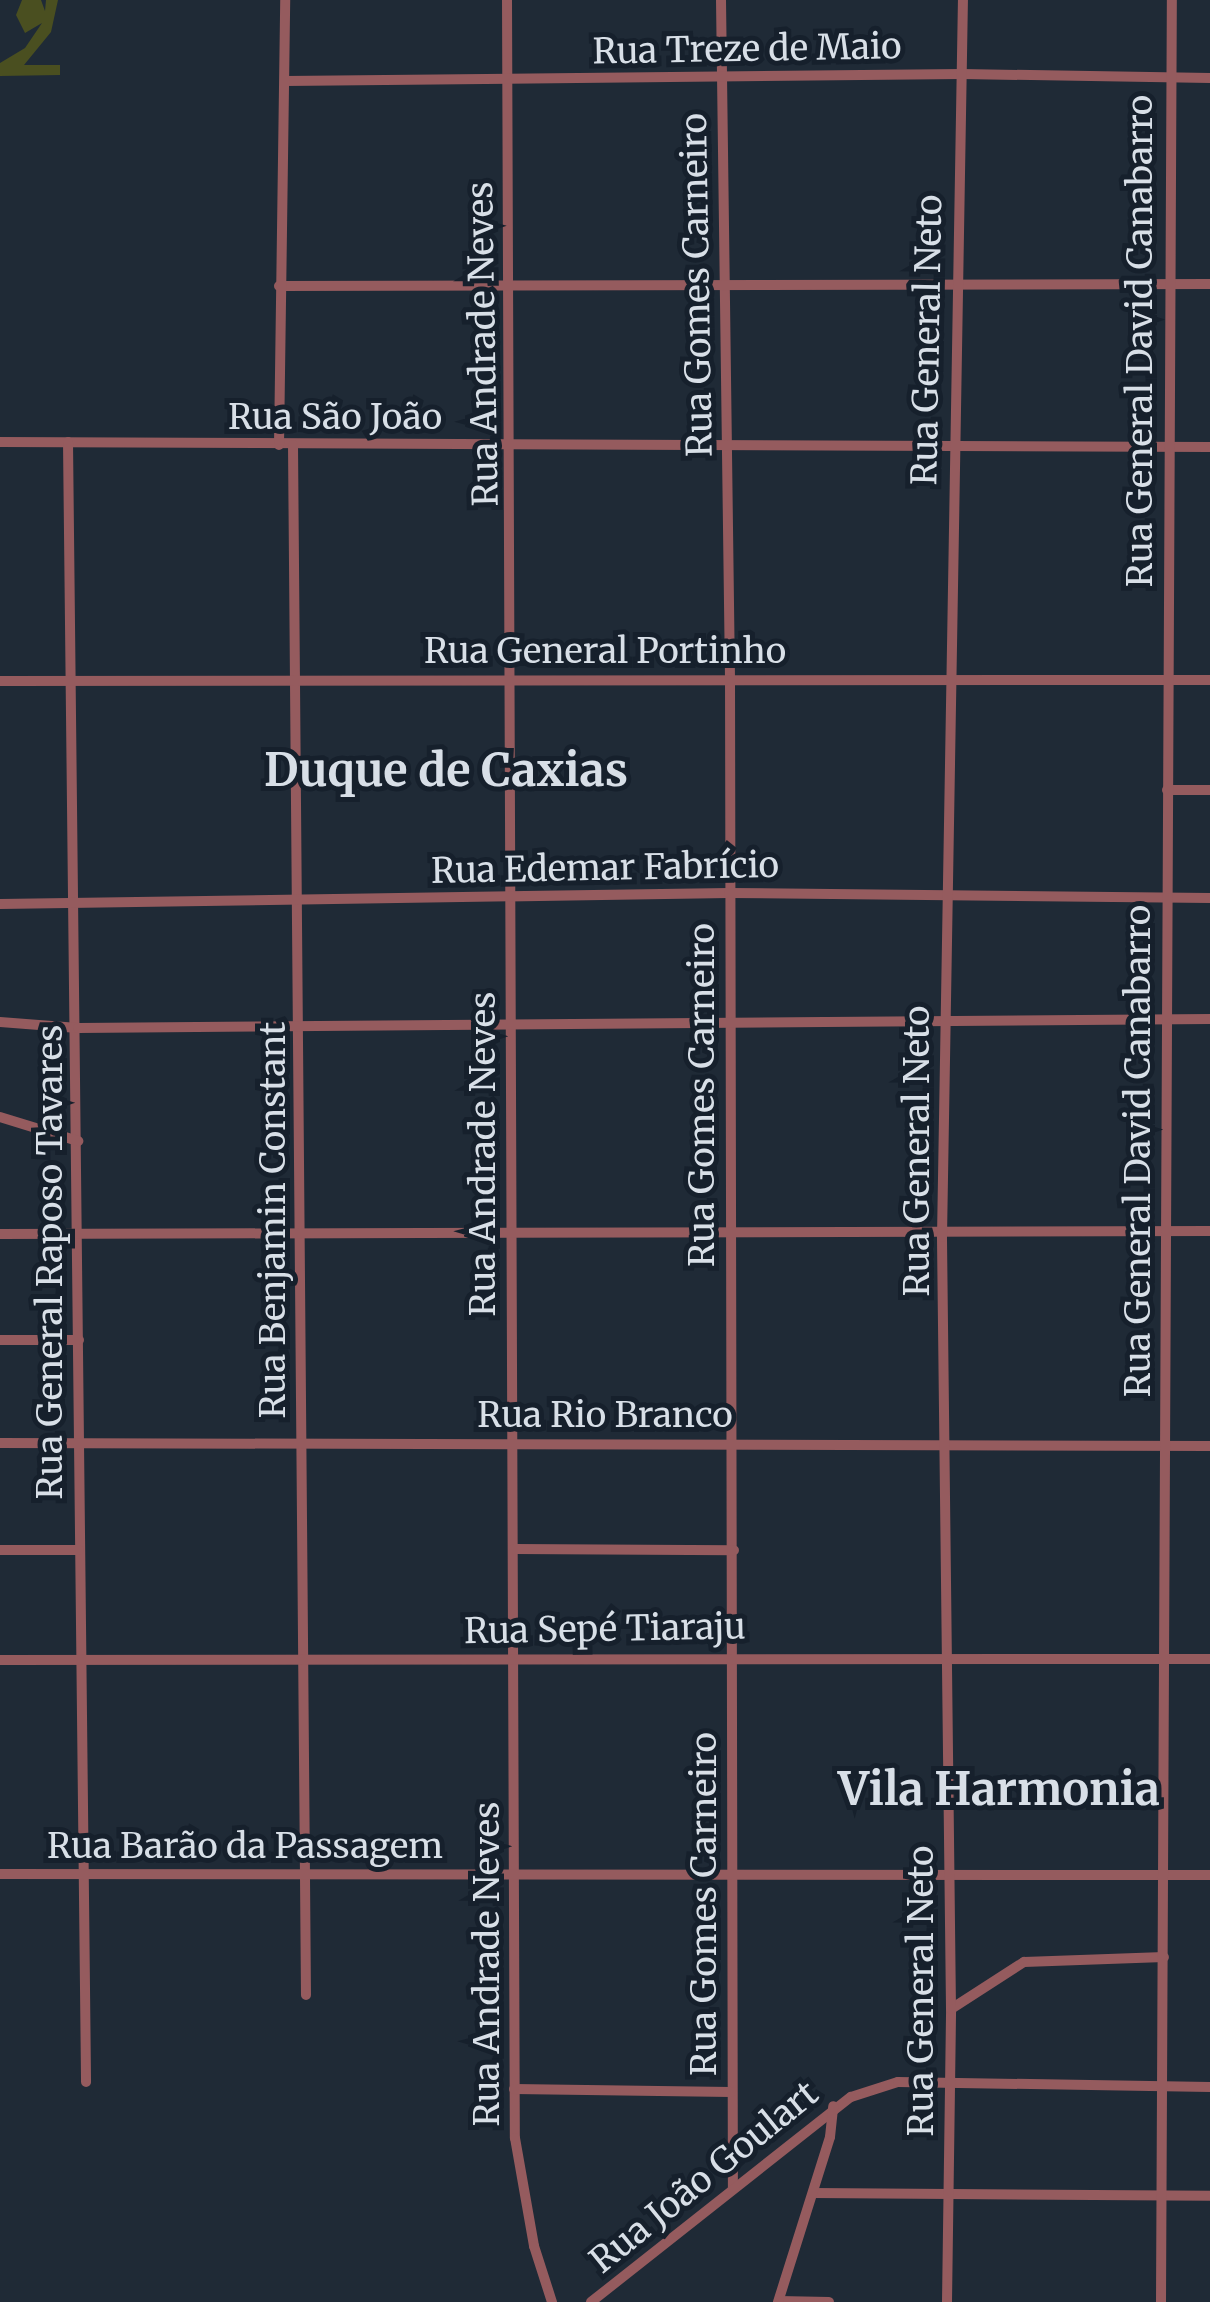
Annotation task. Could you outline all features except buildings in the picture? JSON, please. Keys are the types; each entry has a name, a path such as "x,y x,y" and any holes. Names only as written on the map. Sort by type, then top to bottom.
{"street":[{"path":"279,445 285,0"},
{"name":"Rua Andrade Neves","path":"507,0 513,446 510,1023 514,2089 520,2184 552,2302"},
{"name":"Rua Gomes Carneiro","path":"720,0 728,287 733,2189"},
{"name":"Rua General Neto","path":"947,2302 951,2009 942,1237 946,678 963,0"},
{"name":"Rua General David Canabarro","path":"1161,2302 1165,447 1172,0"},
{"name":"Rua Treze de Maio","path":"285,82 962,74 1210,78"},
{"path":"280,286 1210,284"},
{"name":"Rua São João","path":"0,442 1210,447"},
{"name":"Rua General Raposo Tavares","path":"68,442 78,1028 79,1874 86,2082"},
{"name":"Rua Benjamin Constant","path":"293,445 302,1233 301,1872 306,1995"},
{"name":"Rua General Portinho","path":"0,681 1210,680"},
{"path":"1167,790 1210,790"},
{"name":"Rua Edemar Fabrício","path":"0,904 729,892 1210,898"},
{"path":"0,1022 78,1028 1210,1019"},
{"path":"0,1118 78,1141"},
{"path":"0,1234 512,1231 942,1237 1210,1231"},
{"path":"0,1340 79,1340"},
{"name":"Rua Rio Branco","path":"0,1443 1210,1446"},
{"path":"514,1549 734,1550"},
{"path":"0,1550 78,1550"},
{"name":"Rua Sepé Tiaraju","path":"0,1660 733,1655 1210,1659"},
{"name":"Rua Barão da Passagem","path":"0,1874 1210,1874"},
{"path":"951,2009 1024,1962 1164,1957"},
{"name":"Rua João Goulart","path":"591,2302 833,2105 898,2082 1210,2087"},
{"path":"514,2089 730,2092"},
{"path":"829,2302 778,2301 814,2193 833,2105"},
{"path":"814,2193 1210,2196"}],"green space":[{"path":"22,0 41,0 45,11 46,0 58,0 51,32 24,65 60,65 60,75 0,76 0,63 25,48 42,23 25,33 16,15"}],"district":[{"name":"Duque de Caxias","path":"446,771"},
{"name":"Vila Harmonia","path":"999,1790"}]}
